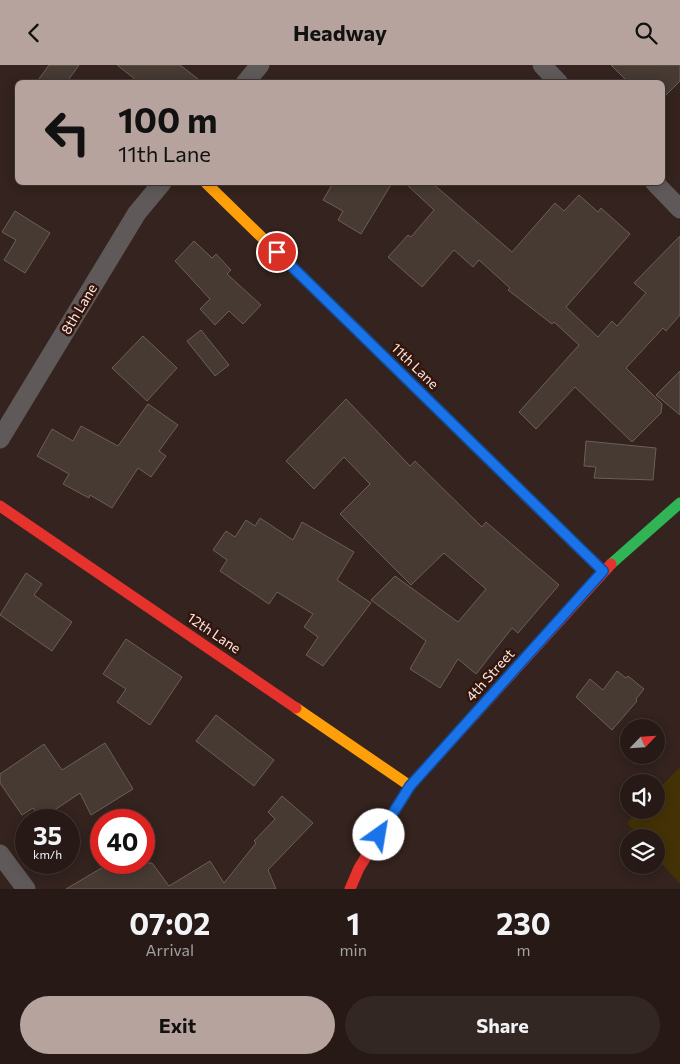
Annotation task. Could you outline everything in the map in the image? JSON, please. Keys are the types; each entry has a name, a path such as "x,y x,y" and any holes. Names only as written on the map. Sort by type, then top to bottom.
{"street":[{"path":"248,80 260,65"},
{"path":"542,65 556,80"},
{"name":"8th Lane","path":"0,439 137,213 160,185"},
{"name":"11th Lane","path":"208,185 603,571"},
{"path":"657,185 680,209"},
{"name":"4th Street","path":"350,889 359,868 410,786 603,571 680,503"},
{"name":"12th Lane","path":"0,506 410,786"},
{"path":"0,854 26,889"}],"shaded area":[{"path":"680,767 680,884 665,867 665,829 633,829 627,823 631,819 665,819 665,783"}],"building":[{"path":"49,65 79,65 68,80 38,80"},
{"path":"117,65 180,65 199,80 136,80"},
{"path":"611,65 680,65 680,81 665,96 665,80 626,80"},
{"path":"332,185 391,185 361,234 338,220 343,211 323,200"},
{"path":"407,185 434,185 512,252 555,203 564,211 579,195 598,212 601,208 630,234 566,307 598,337 612,321 617,326 646,293 634,283 680,236 680,315 666,331 663,328 626,368 662,404 661,413 632,442 575,387 536,429 519,412 579,345 554,322 552,324 508,290 510,288 479,260 473,267 454,250 422,287 388,257 408,235 411,237 434,210"},
{"path":"15,211 50,233 25,273 4,260 16,240 2,232"},
{"path":"194,241 212,258 216,254 231,270 227,274 261,305 243,324 229,311 215,325 200,309 210,299 175,261"},
{"path":"201,330 229,365 215,376 187,341"},
{"path":"143,336 177,368 147,401 112,368"},
{"path":"680,371 680,415 656,395"},
{"path":"346,399 410,466 415,461 482,527 486,522 559,585 518,633 512,628 476,674 458,659 440,688 410,669 426,641 371,600 395,576 458,622 486,589 444,553 411,585 340,514 370,484 344,457 314,489 286,461"},
{"path":"148,404 178,425 159,451 166,456 151,477 138,468 112,508 90,495 89,498 63,484 69,474 37,456 52,429 73,441 81,426 118,446"},
{"path":"586,441 656,448 653,480 594,478 596,467 584,466"},
{"path":"260,518 293,540 302,522 354,552 337,580 371,603 323,666 306,655 318,637 304,627 313,614 277,592 269,604 220,571 227,560 213,550 226,531 235,537 246,520 255,526"},
{"path":"26,573 42,584 34,595 72,622 52,651 0,615"},
{"path":"126,639 182,677 150,725 117,702 126,689 103,674"},
{"path":"617,671 626,678 628,676 644,689 636,699 637,701 612,730 576,697 590,679 603,690"},
{"path":"216,715 274,760 254,786 196,741"},
{"path":"105,743 133,789 101,809 90,809 90,813 80,793 56,809 18,809 0,783 0,774 44,744 62,770"},
{"path":"282,796 313,823 268,870 276,889 66,889 91,874 155,874 155,867 169,886 210,861 224,883 256,843 254,841 275,819 268,812"}],"traffic: fast":[{"path":"361,334 525,495"},
{"path":"611,564 680,503"}],"traffic: slow":[{"path":"208,185 361,334"},
{"path":"525,495 603,571"},
{"path":"296,708 410,786"}],"traffic: jam":[{"path":"0,506 296,708"},
{"path":"350,889 359,868 410,786 611,564"}],"route":[{"path":"277,252 603,571 410,786 379,835"}]}
